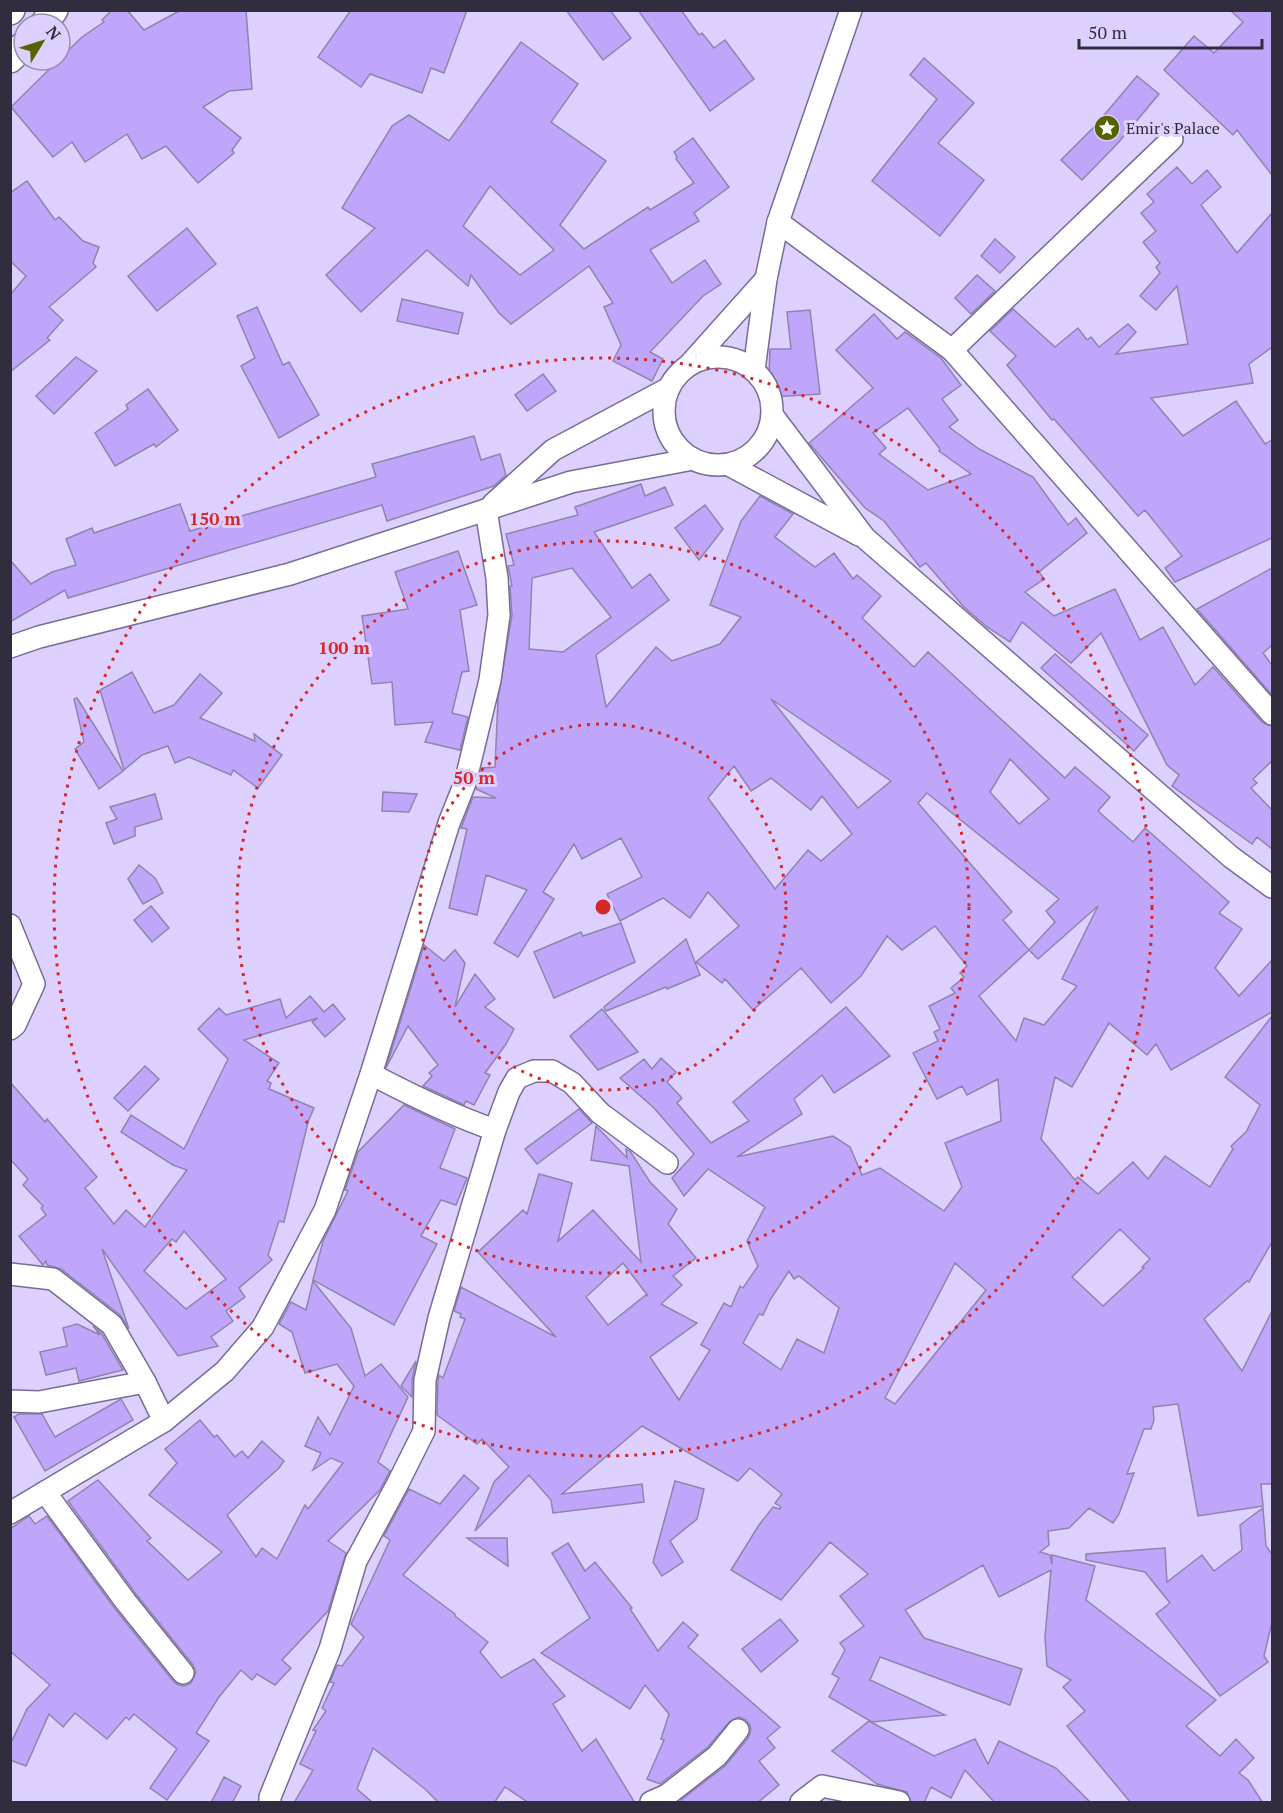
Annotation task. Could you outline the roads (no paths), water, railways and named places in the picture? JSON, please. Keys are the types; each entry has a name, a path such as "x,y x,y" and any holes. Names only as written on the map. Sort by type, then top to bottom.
{"street":[{"path":"754,370 766,279 778,222 851,10"},
{"path":"952,350 1172,139"},
{"path":"778,222 952,350 1272,714"},
{"path":"689,365 714,356 727,357 740,361 754,370 765,383 772,399 773,416 769,433 760,447 746,459 729,465 710,465 693,459 678,448 669,433 664,418 664,402 677,375 689,365 766,279"},
{"path":"486,510 553,450 669,388"},
{"path":"773,416 865,538 1231,857 1272,887"},
{"path":"10,647 39,637 290,574 571,482 693,459"},
{"path":"729,465 865,538"},
{"path":"10,1514 164,1421 225,1371 263,1327 325,1210 371,1074 449,823 465,783 490,680 499,615 497,578 486,510"},
{"path":"10,925 34,984 15,1025 10,1029"},
{"path":"270,1803 270,1797 330,1649 356,1561 424,1431 425,1380 439,1318 495,1130 509,1092 518,1078 534,1071 552,1071 572,1083 600,1113 667,1163"},
{"path":"371,1074 426,1103 495,1130"},
{"path":"10,1274 53,1279 112,1325 145,1382 164,1421"},
{"path":"10,1401 39,1402 145,1382"},
{"path":"45,1492 126,1602 183,1673"},
{"path":"651,1803 667,1795 717,1756 738,1730"},
{"path":"801,1803 822,1786 899,1803"}],"place":[{"name":"Emir's Palace","path":"1107,128"}]}
